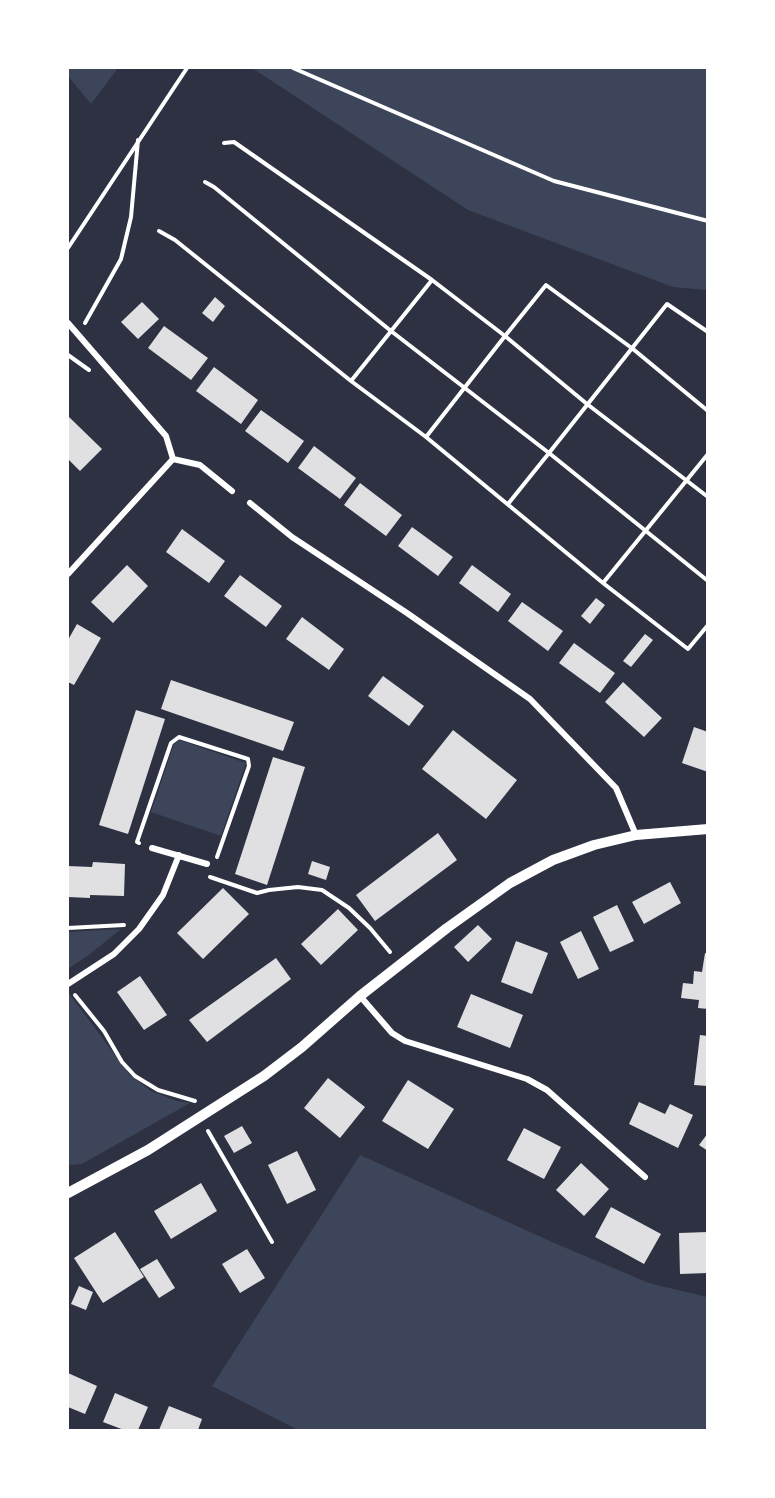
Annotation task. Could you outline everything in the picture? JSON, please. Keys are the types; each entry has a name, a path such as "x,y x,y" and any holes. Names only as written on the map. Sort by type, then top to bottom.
{"street":[{"path":"68,323 166,436 173,459"},
{"path":"173,459 200,465 232,491"},
{"path":"68,574 173,459"},
{"path":"250,504 292,537 407,613 530,699 616,788 636,835"},
{"path":"68,1193 148,1150 264,1076 399,965 510,883 553,860 584,848 636,835 708,830"},
{"path":"152,848 207,864"},
{"path":"68,984 114,954 139,929 163,895 178,855"},
{"path":"360,996 392,1033 405,1041 527,1079 547,1090 645,1177"}],"path":[{"path":"68,248 187,68"},
{"path":"293,68 554,182 708,221"},
{"path":"76,332 121,259 131,217 138,140"},
{"path":"224,143 234,142 432,280 708,497"},
{"path":"205,182 708,581"},
{"path":"159,231 175,240 351,381 426,437 603,583 688,649 708,625"},
{"path":"351,381 432,280"},
{"path":"426,437 546,285 633,349 708,411"},
{"path":"508,504 667,304 708,332"},
{"path":"603,583 708,454"},
{"path":"137,842 171,743 179,737 248,759 249,766 209,877 257,893 298,887 322,890 349,908 363,921 385,945 399,965"},
{"path":"68,927 122,925 139,929"},
{"path":"75,994 104,1031 122,1062 135,1076 158,1090 194,1100 272,1242"}],"shaded area":[{"path":"68,68 118,68 91,104 68,76"},
{"path":"252,68 707,68 707,290 673,287 468,210"},
{"path":"179,740 246,763 221,836 151,812 174,744"},
{"path":"121,929 90,954 68,969 68,932"},
{"path":"68,992 130,1075 151,1091 177,1101 190,1103 82,1164 71,1165 68,1164"},
{"path":"360,1155 649,1283 707,1297 707,1430 298,1430 212,1386"}],"building":[{"path":"215,297 225,306 213,322 202,313"},
{"path":"142,302 159,319 138,339 121,322"},
{"path":"164,326 208,358 191,380 148,348"},
{"path":"214,367 258,400 241,424 196,391"},
{"path":"261,410 304,441 288,463 245,431"},
{"path":"68,416 102,449 80,471 68,459"},
{"path":"314,446 356,478 340,499 298,468"},
{"path":"360,483 402,515 386,536 344,505"},
{"path":"412,527 453,557 438,576 398,546"},
{"path":"182,529 225,561 209,583 166,552"},
{"path":"127,565 148,586 113,623 91,602"},
{"path":"472,565 511,594 498,612 459,583"},
{"path":"240,575 282,606 266,627 224,596"},
{"path":"596,598 605,605 590,624 581,616"},
{"path":"522,602 563,631 548,651 508,621"},
{"path":"302,617 344,649 329,670 286,639"},
{"path":"77,624 101,638 74,685 68,682 68,640"},
{"path":"645,634 653,640 631,667 623,661"},
{"path":"574,643 615,673 600,693 559,663"},
{"path":"383,676 424,706 409,726 368,696"},
{"path":"171,680 294,722 283,751 161,709"},
{"path":"623,682 662,718 644,737 605,702"},
{"path":"136,710 165,719 128,834 99,825"},
{"path":"694,727 708,732 708,772 682,763"},
{"path":"453,730 517,780 486,819 422,769"},
{"path":"273,757 305,767 267,885 235,874"},
{"path":"438,833 457,860 375,921 356,895"},
{"path":"312,861 330,867 326,880 308,874"},
{"path":"93,862 125,864 124,896 68,897 68,866 92,867"},
{"path":"670,882 681,903 644,924 632,902"},
{"path":"223,888 249,914 203,959 177,933"},
{"path":"617,905 634,941 610,952 593,917"},
{"path":"338,909 358,930 321,965 301,944"},
{"path":"478,925 492,939 468,962 454,947"},
{"path":"581,931 599,969 578,979 560,942"},
{"path":"516,941 548,953 532,994 501,982"},
{"path":"705,953 708,954 708,1009 698,1008 699,1000 681,998 683,983 693,984 694,971 702,972"},
{"path":"276,958 291,979 207,1042 189,1020"},
{"path":"140,976 167,1015 144,1030 117,992"},
{"path":"471,994 523,1015 510,1048 457,1027"},
{"path":"700,1035 708,1036 708,1086 694,1085"},
{"path":"328,1078 365,1107 340,1138 304,1108"},
{"path":"408,1080 454,1109 428,1149 382,1121"},
{"path":"639,1102 665,1114 670,1104 693,1115 678,1148 629,1124"},
{"path":"242,1126 252,1143 234,1153 224,1136"},
{"path":"524,1128 561,1147 544,1179 507,1160"},
{"path":"708,1133 708,1151 699,1145"},
{"path":"297,1151 316,1190 287,1204 268,1165"},
{"path":"581,1163 609,1189 584,1216 556,1190"},
{"path":"201,1183 217,1211 171,1239 154,1211"},
{"path":"611,1207 661,1234 644,1264 595,1237"},
{"path":"115,1232 144,1277 103,1303 74,1258"},
{"path":"708,1232 708,1273 680,1274 679,1233"},
{"path":"247,1249 265,1278 240,1293 222,1264"},
{"path":"157,1259 175,1288 159,1298 140,1269"},
{"path":"79,1286 93,1292 86,1310 71,1304"},
{"path":"68,1373 97,1386 85,1414 68,1407"},
{"path":"115,1393 148,1407 138,1430 124,1430 103,1422"},
{"path":"169,1406 202,1419 198,1430 159,1430"}]}
